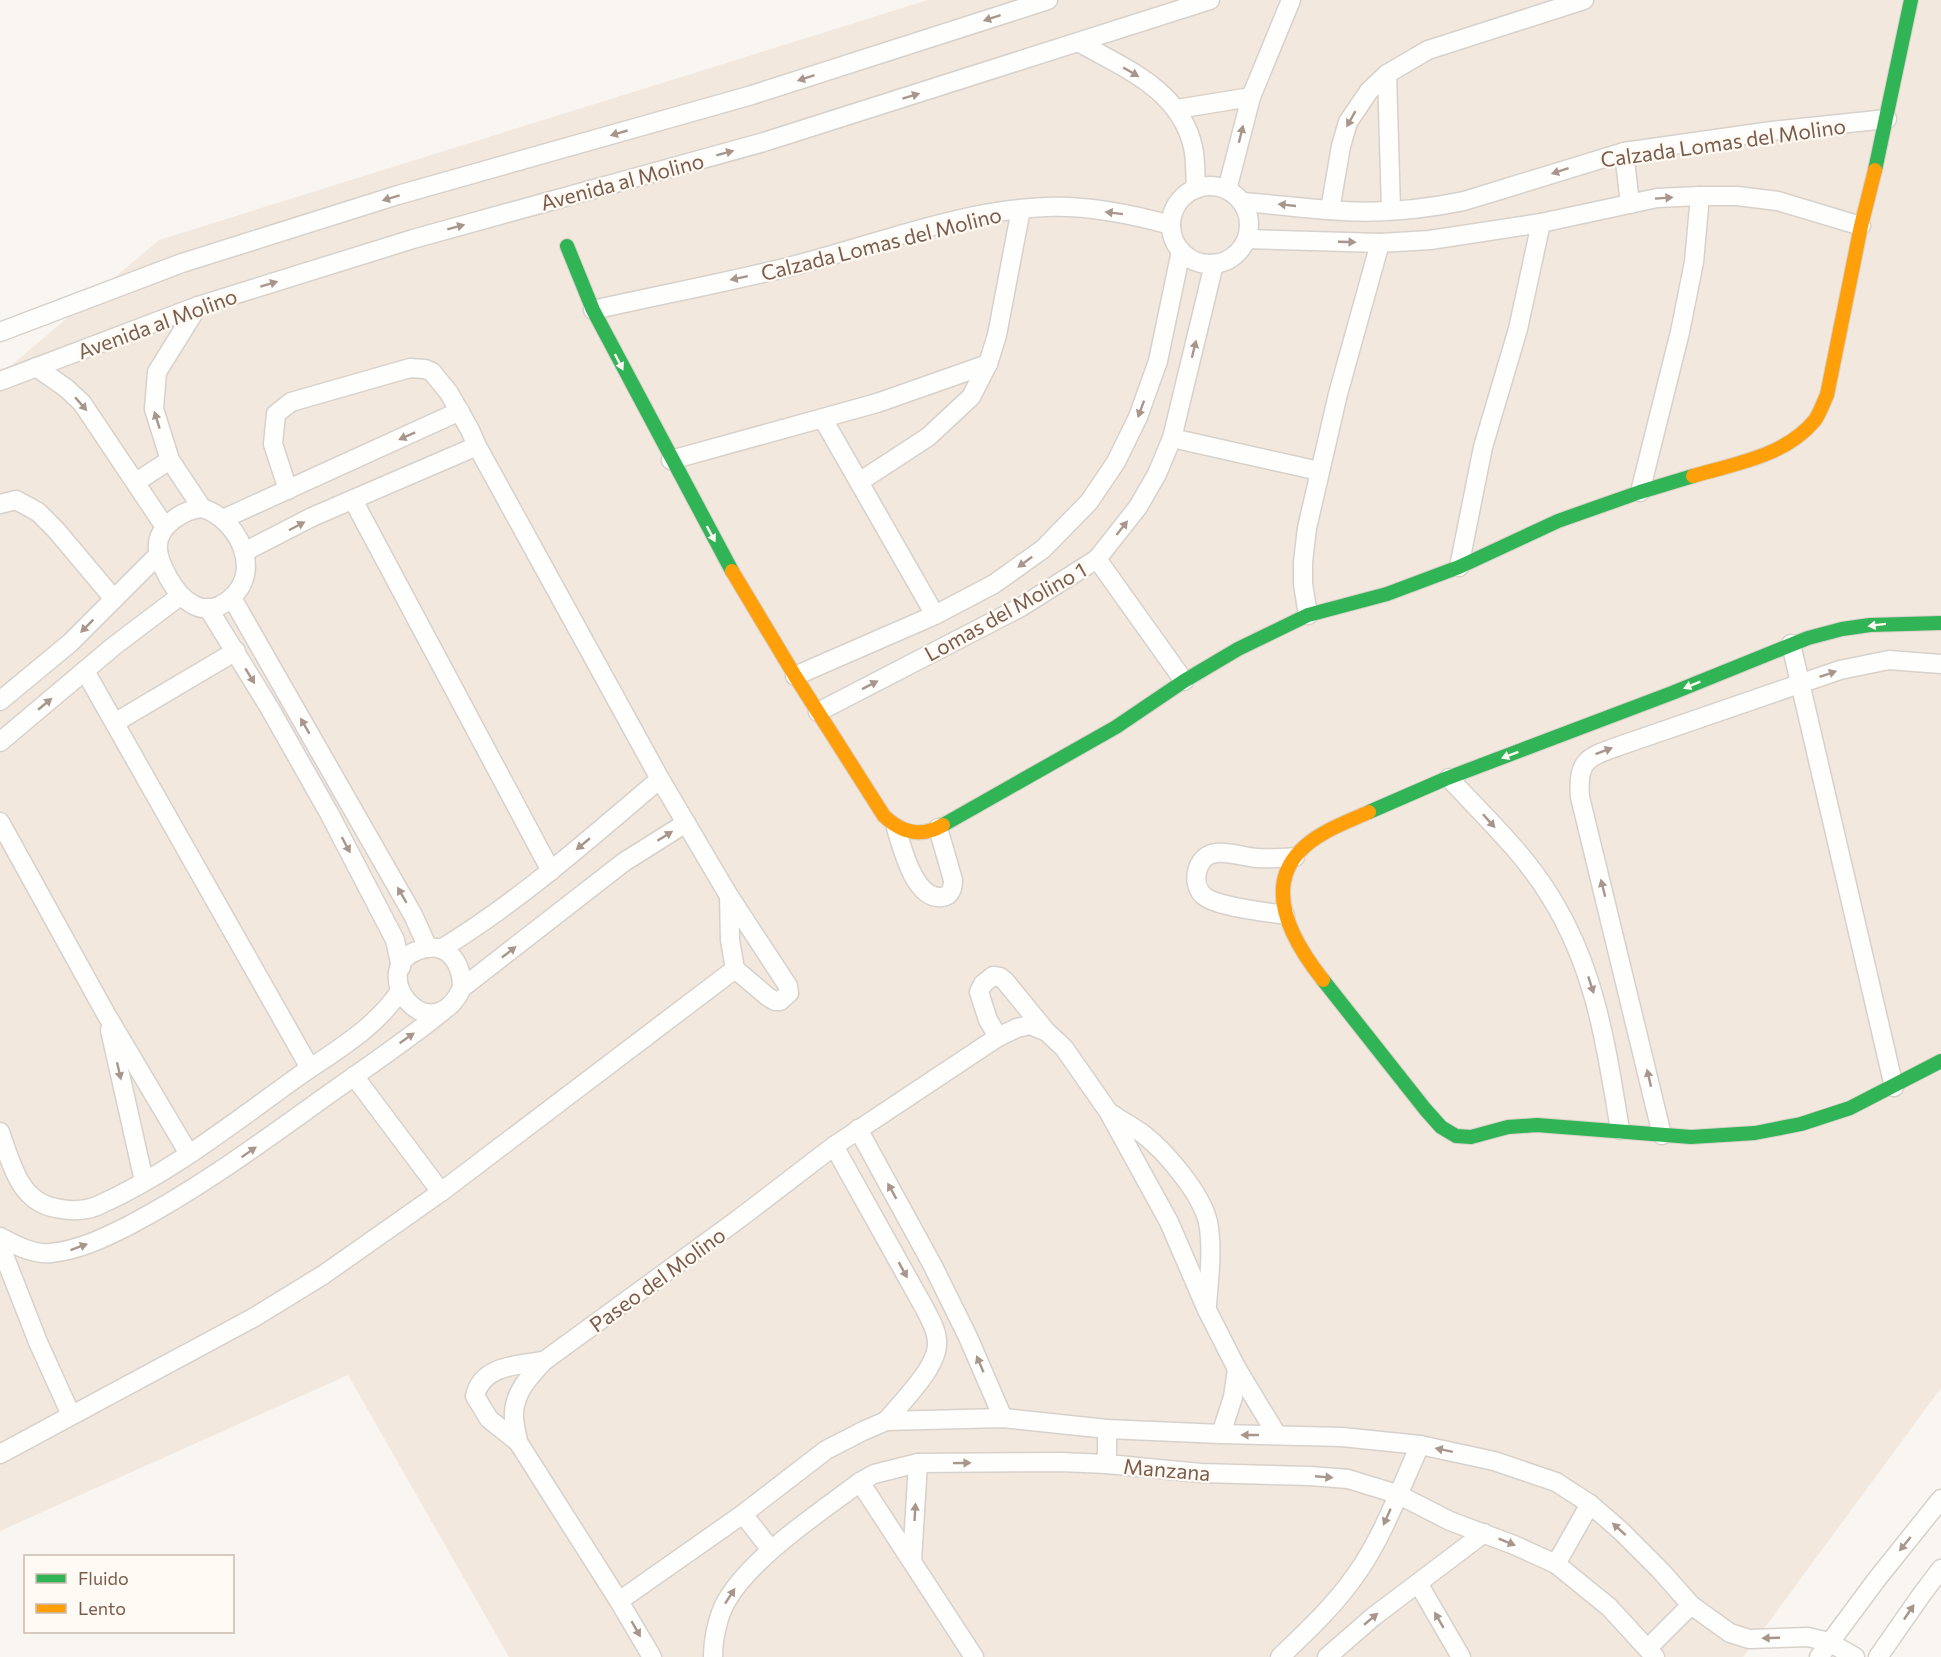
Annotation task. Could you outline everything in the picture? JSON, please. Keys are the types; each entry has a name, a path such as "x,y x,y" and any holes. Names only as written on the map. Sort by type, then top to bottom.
{"street":[{"path":"0,332 182,263 398,195 752,95 1048,0"},
{"name":"Avenida al Molino","path":"0,381 198,306 413,239 764,142 1080,43 1167,7 1210,0"},
{"path":"1234,196 1251,98 1292,0"},
{"path":"1330,210 1341,146 1348,122 1369,91 1387,74 1428,50 1584,0"},
{"path":"896,828 914,834 938,828 1116,727 1184,681 1238,649 1308,615 1387,594 1459,567 1558,521 1640,492 1759,456 1787,444 1801,434 1816,418 1827,395 1861,226 1887,119 1911,0"},
{"path":"1080,43 1150,83 1177,109 1193,148 1196,189"},
{"path":"1387,74 1390,210"},
{"path":"1177,109 1251,98"},
{"name":"Calzada Lomas del Molino","path":"1234,196 1330,210 1437,207 1464,201 1624,152 1772,131 1887,119"},
{"path":"1624,152 1630,204"},
{"path":"1217,187 1234,196 1249,220 1247,239 1239,252 1228,260 1215,264 1190,259 1181,251 1174,239 1171,225 1178,203 1196,189 1217,187"},
{"path":"1247,239 1380,243 1430,240 1541,223 1657,198 1700,196 1737,196 1778,201 1861,226"},
{"path":"1640,492 1680,332 1694,262 1700,196"},
{"name":"Calzada Lomas del Molino","path":"592,310 780,269 966,218 1021,209 1047,207 1085,209 1133,215 1171,225"},
{"path":"859,482 928,437 971,396 988,364 997,335 1021,209"},
{"path":"1459,567 1484,447 1518,329 1541,223"},
{"path":"1308,615 1303,584 1303,562 1319,471 1380,243"},
{"path":"567,246 592,310 718,547 795,676 884,816 896,828 916,881 933,896 945,897 950,894 953,880 938,828"},
{"name":"Lomas del Molino 1","path":"795,676 935,615 994,584 1043,549 1089,502 1116,462 1138,417 1158,361 1181,251"},
{"name":"Lomas del Molino 1","path":"818,712 1021,607 1097,559 1138,507 1157,474 1172,438 1215,264"},
{"path":"198,306 157,372 154,409 170,460 202,508"},
{"path":"671,460 877,403 988,364"},
{"path":"36,367 66,388 82,403 165,526"},
{"path":"288,490 273,444 276,414 291,402 410,368 432,372 460,411 660,779 729,896 788,986 789,993 780,1001 775,1001 735,969 730,940 729,896"},
{"path":"223,519 460,411"},
{"path":"823,419 935,615"},
{"path":"1172,438 1319,471"},
{"path":"244,552 312,517 477,446"},
{"path":"136,482 170,460"},
{"path":"0,504 16,500 38,512 114,599"},
{"path":"353,500 551,871"},
{"path":"202,508 223,519 236,535 244,552 245,575 232,598 221,605 208,608 197,607 180,596 172,585 158,555 159,535 165,526 192,509 202,508"},
{"path":"0,701 70,643 158,555"},
{"path":"1097,559 1184,681"},
{"path":"0,742 114,646 180,596"},
{"path":"0,1238 22,1248 48,1254 74,1250 112,1234 160,1209 200,1186 443,1011 456,1001 462,988 462,972 454,958 434,949 413,915 232,598"},
{"path":"208,608 236,651 329,813 395,940 401,967"},
{"path":"1941,623 1884,624 1831,631 1791,644 1684,688 1449,778 1332,829 1311,842 1294,857 1287,876 1284,896 1285,915 1291,933 1304,956 1425,1109 1441,1127 1456,1136 1472,1137 1508,1127 1537,1125 1691,1137 1755,1133 1789,1126 1850,1108 1941,1061"},
{"path":"1791,644 1894,1087"},
{"path":"116,723 236,651"},
{"path":"1662,1135 1580,797 1578,777 1583,765 1594,755 1840,670 1889,660 1941,664"},
{"path":"85,671 310,1068"},
{"path":"1449,778 1521,856 1549,895 1576,944 1591,984 1604,1030 1620,1130"},
{"path":"443,1011 430,1013 417,1010 407,1003 400,991 398,979 407,957 417,951 434,949 494,915 551,871 660,779"},
{"path":"0,822 106,1014 189,1154"},
{"path":"462,988 624,862 686,823"},
{"path":"1285,915 1217,904 1203,895 1196,881 1197,872 1199,864 1207,856 1216,853 1257,858 1294,857"},
{"path":"0,1454 253,1318 323,1275 441,1192 735,969"},
{"path":"998,1037 988,1020 979,992 983,984 993,975 1000,977 1010,986 1047,1032 1064,1048 1108,1111 1169,1222 1207,1310 1237,1369 1277,1435"},
{"path":"0,1132 17,1178 27,1193 40,1203 55,1208 79,1210 95,1207 189,1154 377,1020 400,991"},
{"path":"106,1014 144,1181"},
{"name":"Paseo del Molino","path":"652,1657 518,1442 514,1414 517,1398 525,1381 544,1361 858,1129 998,1037 1030,1025 1047,1032"},
{"path":"354,1076 441,1192"},
{"path":"1108,1111 1144,1135 1172,1164 1196,1195 1208,1221 1210,1249 1207,1310"},
{"path":"858,1129 933,1266 968,1337 1003,1418"},
{"path":"834,1146 925,1309 938,1343 934,1359 886,1421"},
{"path":"0,1245 38,1341 71,1415"},
{"path":"938,1343 968,1337"},
{"path":"518,1442 489,1419 475,1396 478,1384 489,1374 501,1368 544,1361"},
{"path":"1221,1434 1233,1397 1237,1369"},
{"path":"619,1601 743,1514 826,1450 886,1421 1003,1418 1107,1429 1342,1437 1420,1445 1494,1461 1556,1482 1590,1504 1621,1531 1691,1605 1730,1633 1749,1639 1808,1637 1824,1650 1855,1657"},
{"path":"1107,1429 1107,1464"},
{"path":"1280,1657 1324,1613 1354,1577 1376,1543 1420,1445"},
{"name":"Manzana","path":"713,1654 718,1625 726,1601 742,1579 771,1550 860,1482 874,1474 918,1463 1061,1462 1201,1473 1348,1479 1398,1494 1450,1521 1556,1564 1609,1607 1651,1653"},
{"path":"912,1561 918,1463"},
{"path":"860,1482 974,1657"},
{"path":"1824,1650 1941,1498"},
{"path":"1556,1564 1590,1504"},
{"path":"743,1514 771,1550"},
{"path":"1327,1657 1373,1617 1484,1533"},
{"path":"1878,1657 1941,1569"},
{"path":"1418,1582 1461,1657"},
{"path":"1651,1653 1691,1605"}],"shaded area":[{"path":"928,0 1941,0 1941,1388 1743,1657 509,1657 348,1375 0,1531 0,375 159,240"}],"traffic: fast":[{"path":"1875,170 1911,0"},
{"path":"567,246 593,310 732,571"},
{"path":"943,825 1116,727 1184,681 1238,649 1308,615 1387,594 1459,567 1558,521 1693,476"},
{"path":"1369,812 1445,779 1672,693 1808,638 1842,629 1870,625 1941,623"},
{"path":"1323,980 1425,1109 1441,1127 1456,1136 1471,1137 1508,1127 1537,1125 1691,1137 1755,1133 1801,1124 1850,1108 1941,1061"}],"traffic: slow":[{"path":"1693,476 1759,457 1774,450 1803,432 1817,417 1827,395 1861,226 1875,170"},
{"path":"732,571 795,676 884,816 912,832 927,831 943,825"},
{"path":"1323,980 1303,951 1287,918 1283,900 1284,883 1289,867 1307,844 1332,828 1369,812"}]}
